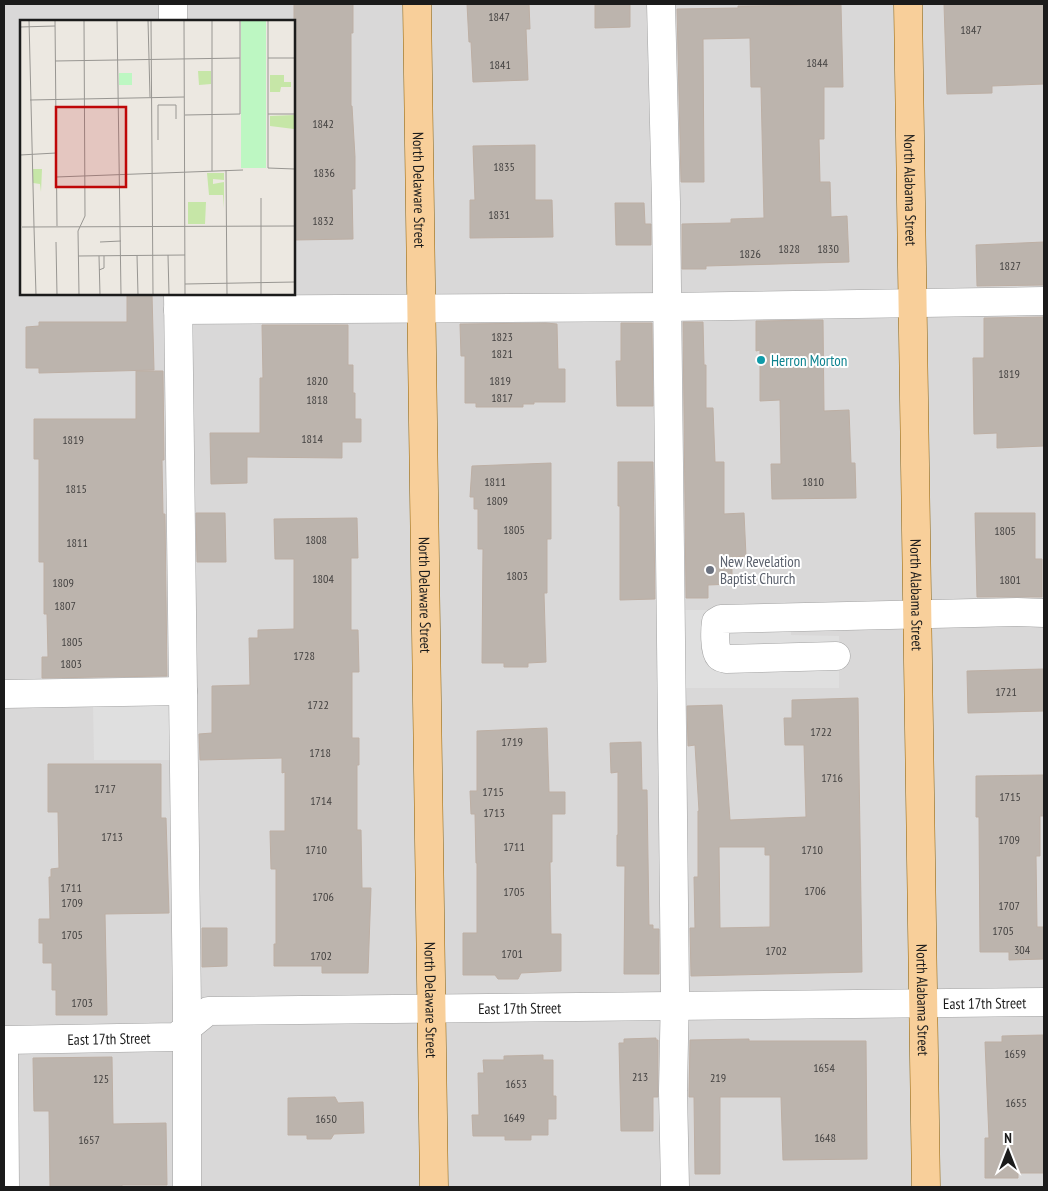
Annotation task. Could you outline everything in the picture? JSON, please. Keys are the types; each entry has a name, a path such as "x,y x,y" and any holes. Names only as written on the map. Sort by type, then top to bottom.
{"main road":[{"name":"North Delaware Street","path":"417,4 434,1187"},
{"name":"North Alabama Street","path":"908,4 926,1187"}],"street":[{"path":"173,4 173,20"},
{"path":"661,4 667,307 675,1006 673,1091 675,1187"},
{"path":"187,1187 178,302 422,308 667,307 1044,301"},
{"path":"836,656 726,659 717,654 716,622 721,619 1017,612 1044,613"},
{"path":"4,694 183,691"},
{"name":"East 17th Street","path":"4,1040 176,1038 208,1011 1044,1002"},
{"path":"4,1052 5,1187"}],"shaded area":[{"path":"4,4 1044,4 1044,1187 4,1187"},
{"path":"683,610 791,610 791,635 839,636 839,688 683,688"},
{"path":"173,703 174,760 94,760 93,704"}],"building":[{"path":"294,4 353,4 351,106 355,157 355,189 352,189 353,239 295,240"},
{"path":"467,4 529,4 530,29 526,29 528,80 473,82"},
{"path":"595,4 630,4 630,27 595,28"},
{"path":"944,4 1044,4 1044,84 992,86 992,93 947,94"},
{"path":"841,5 843,87 824,87 824,139 819,139 820,182 830,182 831,217 847,216 849,262 706,266 706,269 682,269 682,224 731,223 731,219 764,218 761,87 751,87 750,38 703,39 704,182 681,182 677,9 738,8 738,6"},
{"path":"535,145 535,200 552,200 553,237 470,238 470,200 475,200 473,146"},
{"path":"615,203 644,203 645,224 651,224 651,245 616,245"},
{"path":"1044,242 1044,285 977,286 976,245"},
{"path":"127,295 152,295 154,370 39,373 39,368 26,368 26,327 39,326 39,322 127,322"},
{"path":"1044,317 1044,446 997,448 997,433 974,434 973,358 984,358 984,318"},
{"path":"823,320 824,411 849,410 851,463 855,463 856,498 772,499 771,464 781,464 780,400 760,401 760,350 756,351 756,321"},
{"path":"683,322 703,322 706,408 713,408 715,462 724,462 724,514 744,513 746,556 732,557 732,584 708,585 708,598 686,598"},
{"path":"621,323 652,323 653,406 617,406 616,361 621,361"},
{"path":"460,324 557,324 558,369 565,369 565,402 534,402 534,404 523,404 523,407 476,407 476,403 465,403 465,356 461,356"},
{"path":"262,325 348,325 348,365 353,365 355,419 361,419 361,442 342,442 342,458 247,457 247,483 211,484 210,433 260,433 260,378 263,378"},
{"path":"136,371 163,371 164,460 162,460 163,514 165,514 167,676 42,678 42,657 48,657 47,614 44,614 44,562 39,562 39,459 34,459 34,419 136,419"},
{"path":"618,462 653,462 655,599 620,600"},
{"path":"551,463 551,539 547,539 547,593 544,593 546,662 528,663 528,667 504,667 504,663 482,663 483,549 478,549 478,509 474,509 474,497 470,497 472,466"},
{"path":"196,513 225,513 226,562 197,562"},
{"path":"975,513 1035,513 1035,559 1042,559 1042,597 977,597"},
{"path":"357,518 358,558 351,558 351,630 358,630 359,672 352,672 352,738 359,738 357,830 361,830 362,888 371,888 368,973 322,973 322,966 274,966 274,944 276,944 276,869 271,869 270,831 285,831 285,772 282,773 282,758 200,760 199,734 212,733 212,686 250,685 249,638 258,638 258,630 294,629 294,559 275,559 274,519"},
{"path":"1044,669 1044,711 968,713 967,671"},
{"path":"858,698 862,972 691,976 690,928 695,928 694,877 698,877 699,811 695,745 688,746 687,706 722,705 730,820 806,817 804,745 785,745 784,718 792,718 792,700","holes":["719,847 765,847 765,855 770,855 770,927 720,928"]},
{"path":"547,728 549,792 565,792 565,814 552,814 552,862 550,862 551,934 561,934 561,971 521,973 518,979 498,979 495,975 463,975 463,933 477,933 475,814 471,814 470,791 477,791 477,731"},
{"path":"641,742 642,790 647,790 649,925 653,925 653,929 659,929 659,974 624,974 625,866 617,866 618,772 611,773 610,743"},
{"path":"48,764 161,764 161,818 166,818 169,913 105,914 107,1015 56,1015 56,990 52,990 52,963 43,963 43,943 39,943 39,919 50,919 49,877 51,877 51,869 59,868 58,812 48,812"},
{"path":"1044,775 1044,816 1040,816 1040,856 1036,856 1037,927 1044,927 1044,959 1009,960 1009,952 980,952 979,817 976,817 976,776"},
{"path":"202,928 227,928 227,966 202,967"},
{"path":"1043,1035 1044,1173 1018,1173 1018,1178 985,1178 985,1138 989,1138 985,1042 1002,1042 1002,1036"},
{"path":"656,1038 658,1040 658,1097 653,1097 653,1131 621,1131 619,1043 624,1043 624,1039"},
{"path":"749,1039 749,1041 866,1041 867,1159 783,1160 781,1097 720,1097 720,1174 695,1174 694,1097 689,1097 690,1040"},
{"path":"543,1055 543,1060 553,1060 553,1096 556,1096 556,1119 548,1119 548,1135 531,1135 531,1140 505,1140 505,1136 473,1136 472,1115 479,1115 478,1073 484,1073 483,1060 504,1060 504,1056"},
{"path":"112,1057 113,1124 166,1123 167,1185 50,1187 49,1111 34,1111 33,1058"},
{"path":"335,1097 338,1103 363,1102 364,1133 334,1134 331,1139 307,1139 307,1135 288,1135 288,1098"}],"place":[{"name":"Herron Morton","path":"761,360"},
{"name":"New Revelation Baptist Church","path":"710,570"}]}
